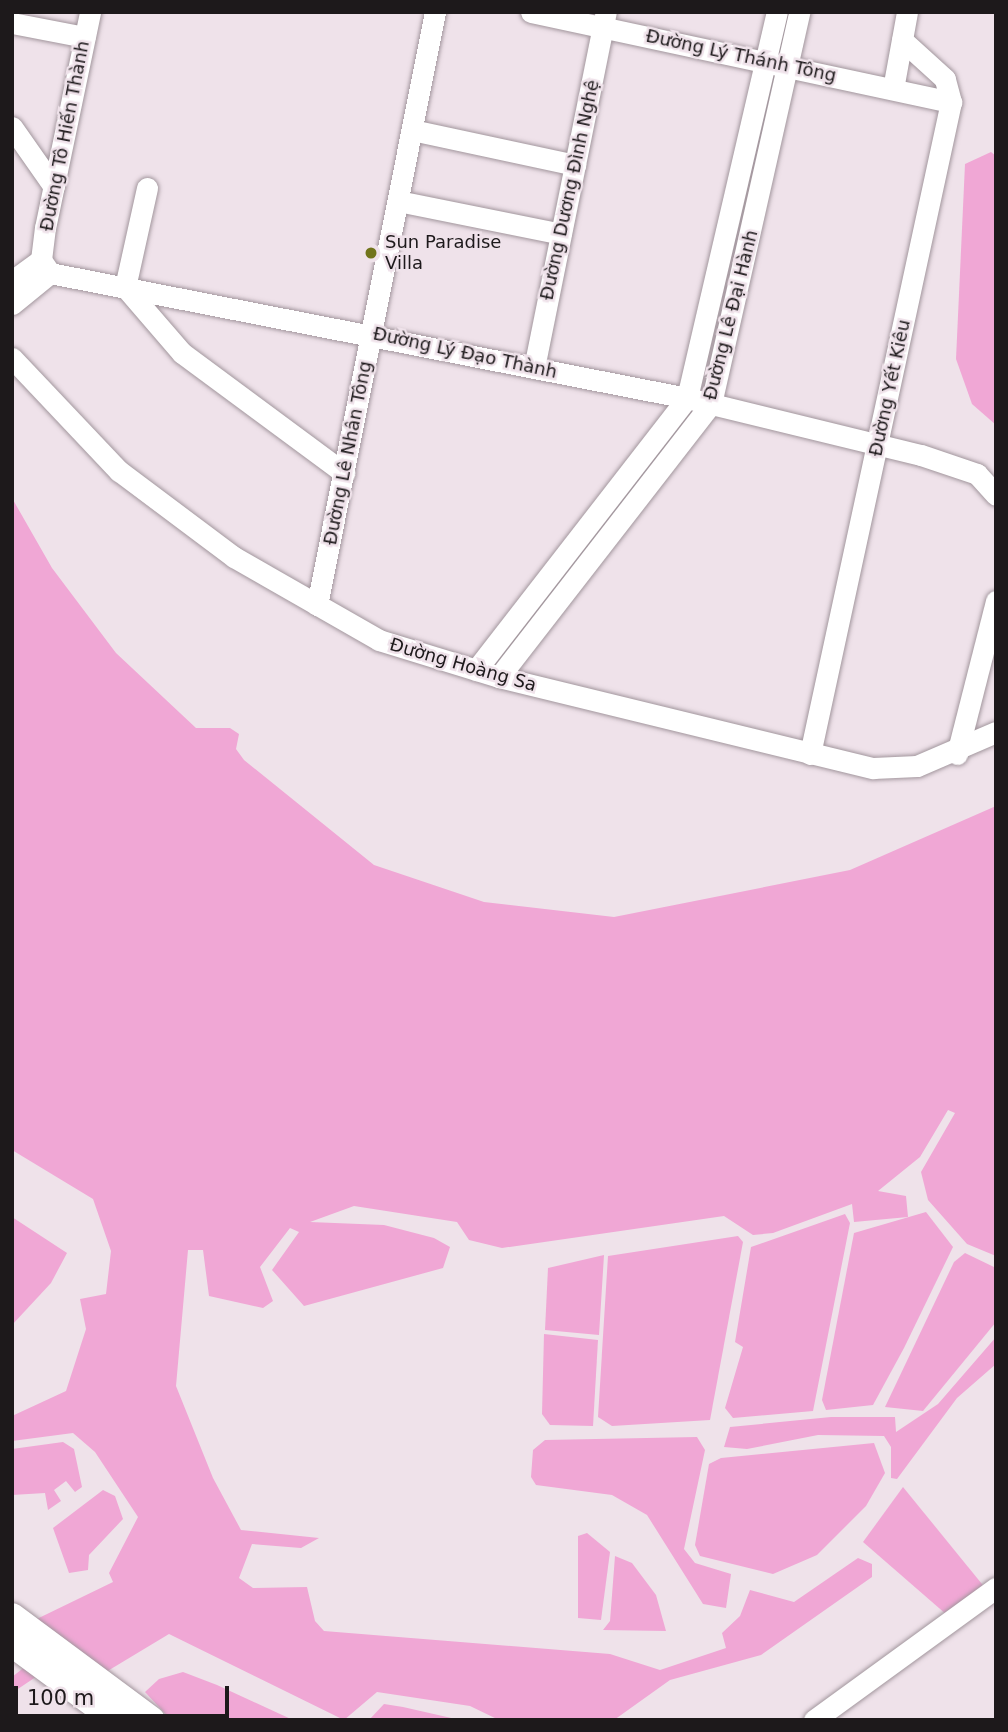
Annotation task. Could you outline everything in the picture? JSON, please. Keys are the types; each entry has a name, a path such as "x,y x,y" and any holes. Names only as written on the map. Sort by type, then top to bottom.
{"main road":[{"path":"12,1616 152,1720"},
{"path":"12,1644 115,1720"}],"street":[{"name":"Đường Tô Hiến Thành","path":"46,267 54,187 90,12"},
{"name":"Đường Lê Nhân Tông","path":"317,605 435,12"},
{"name":"Đường Lý Thánh Tông","path":"531,12 605,20 768,61 951,102"},
{"name":"Đường Lê Đại Hành","path":"476,670 687,398 768,61 777,12"},
{"name":"Đường Lê Đại Hành","path":"499,677 711,404 790,66 799,12"},
{"path":"894,89 907,12"},
{"name":"Đường Dương Đình Nghệ","path":"534,368 605,20"},
{"path":"12,23 85,37"},
{"path":"902,40 945,79 951,102"},
{"name":"Đường Yết Kiêu","path":"810,754 951,102"},
{"path":"12,127 54,187"},
{"path":"412,130 575,164"},
{"path":"147,188 125,287 182,353 344,473"},
{"path":"398,201 561,234"},
{"path":"12,281 46,267"},
{"path":"12,304 46,267"},
{"name":"Đường Lý Đạo Thành","path":"46,267 125,287 372,332 687,398 877,448"},
{"name":"Đường Hoàng Sa","path":"12,358 119,471 234,557 379,640 499,677 873,768 917,766 957,754 996,732"},
{"path":"877,448 977,474 996,495"},
{"path":"957,754 996,601"},
{"path":"814,1720 996,1588"}],"shaded area":[{"path":"991,152 996,156 996,425 972,404 956,359 965,164"},
{"path":"12,498 52,568 116,653 196,728 230,728 239,734 236,749 244,760 374,865 484,902 614,917 850,870 996,806 996,1256 967,1244 928,1200 921,1172 955,1113 948,1110 920,1157 878,1191 906,1196 908,1217 854,1222 852,1204 773,1233 753,1235 724,1216 502,1248 469,1240 457,1222 354,1206 310,1222 384,1225 434,1238 450,1247 443,1268 304,1306 272,1270 299,1232 290,1228 260,1267 273,1301 263,1308 209,1296 203,1250 188,1250 176,1386 213,1478 241,1530 319,1538 301,1548 252,1544 239,1578 253,1588 307,1587 315,1621 324,1631 610,1654 660,1670 726,1648 722,1633 740,1616 750,1590 794,1602 858,1558 872,1564 872,1577 761,1655 670,1680 614,1720 499,1720 470,1706 377,1692 344,1720 169,1634 86,1684 55,1664 12,1693 12,1677 41,1654 12,1631 113,1582 109,1573 138,1517 95,1452 73,1433 12,1441 12,1416 66,1391 86,1329 80,1299 106,1294 111,1251 93,1199 12,1150"},
{"path":"926,1212 953,1247 904,1348 873,1405 826,1410 822,1400 854,1233"},
{"path":"845,1214 850,1223 813,1411 733,1418 725,1408 743,1347 735,1342 751,1247"},
{"path":"12,1217 67,1253 51,1283 12,1325"},
{"path":"738,1236 743,1242 710,1420 612,1426 598,1417 608,1256"},
{"path":"965,1253 996,1268 996,1322 923,1411 885,1407 954,1262"},
{"path":"604,1255 599,1335 545,1330 548,1268"},
{"path":"544,1334 598,1340 593,1426 550,1425 542,1414"},
{"path":"996,1337 996,1364 957,1398 897,1479 891,1478 891,1447 884,1436 818,1435 747,1449 724,1447 730,1427 831,1417 895,1417 896,1432 938,1404"},
{"path":"697,1437 705,1450 684,1549 695,1563 731,1574 726,1608 703,1604 647,1515 612,1495 536,1485 531,1477 533,1450 545,1440"},
{"path":"63,1442 74,1449 82,1487 75,1492 66,1481 54,1490 61,1501 48,1510 45,1493 12,1495 12,1449"},
{"path":"874,1443 885,1473 866,1506 817,1555 773,1574 700,1556 695,1545 709,1464 721,1458"},
{"path":"903,1487 986,1589 947,1615 863,1542"},
{"path":"103,1490 115,1496 123,1519 89,1555 88,1570 69,1573 53,1528"},
{"path":"587,1533 610,1552 601,1620 578,1618 578,1536"},
{"path":"615,1556 632,1563 656,1595 666,1631 603,1630 610,1621"},
{"path":"183,1672 293,1720 171,1720 145,1692 159,1679"},
{"path":"384,1704 403,1707 460,1720 369,1720"}],"place":[{"name":"Sun Paradise Villa","path":"371,253"}]}
